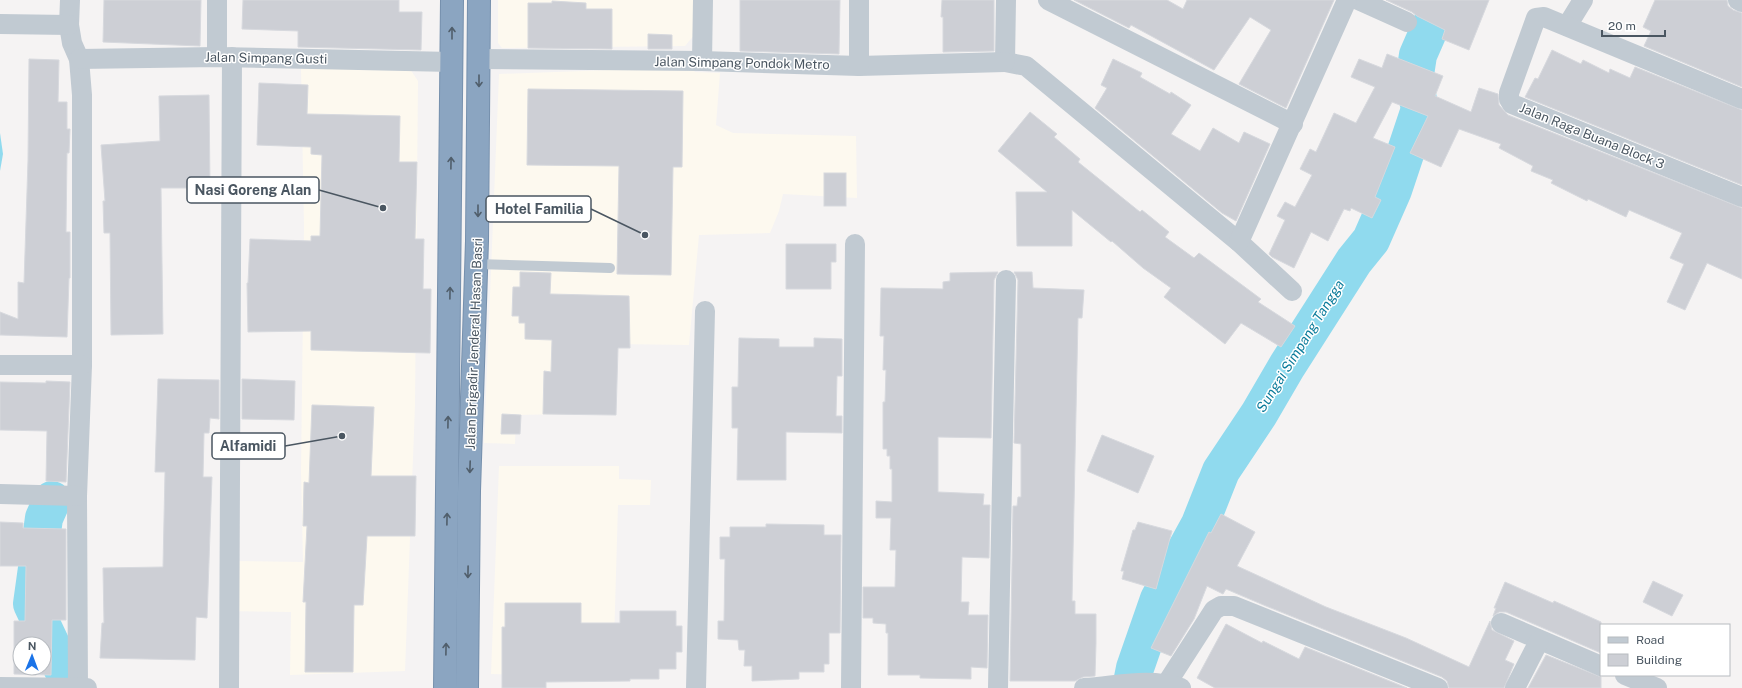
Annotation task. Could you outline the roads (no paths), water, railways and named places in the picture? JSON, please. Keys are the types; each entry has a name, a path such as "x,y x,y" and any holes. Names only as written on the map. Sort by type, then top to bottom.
{"highway":[{"name":"Jalan Brigadir Jenderal Hasan Basri","path":"445,688 452,0"},
{"name":"Jalan Brigadir Jenderal Hasan Basri","path":"467,688 469,491 477,264 479,0"},
{"path":"450,242 477,241"},
{"path":"448,490 469,491"}],"street":[{"path":"70,0 69,25 72,43 79,59 82,95 82,365 77,496 78,688"},
{"path":"217,0 225,57 229,688"},
{"path":"702,61 703,0"},
{"path":"859,0 859,66"},
{"path":"1005,62 1006,0"},
{"path":"1048,0 1293,124"},
{"path":"1239,242 1293,124 1347,0"},
{"path":"1358,0 1407,22"},
{"path":"1583,0 1567,26 1742,100"},
{"path":"1738,0 1742,2"},
{"name":"Jalan Raga Buana Block 3","path":"1567,26 1544,17 1536,18 1509,93 1509,99 1512,104 1742,197"},
{"path":"0,24 69,25"},
{"name":"Jalan Simpang Gusti","path":"79,59 225,57 452,62"},
{"name":"Jalan Simpang Pondok Metro","path":"479,59 702,61 859,66 1005,62 1026,66 1239,242 1292,291"},
{"path":"851,688 855,244"},
{"path":"998,688 1006,280"},
{"path":"696,688 705,311"},
{"path":"0,365 82,365"},
{"path":"0,494 77,496"},
{"path":"1084,688 1139,682 1174,686 1214,610 1220,606 1234,606 1438,688"},
{"path":"1501,624 1600,666"},
{"path":"1515,688 1539,641"},
{"path":"1627,676 1657,688"},
{"path":"0,687 87,688"}],"lane":[{"path":"477,264 610,268"}],"water":[{"path":"0,133 3,154 0,171"}],"waterway":[{"name":"Sungai Simpang Tangga","path":"1131,688 1135,668 1159,599 1200,524 1221,471 1259,414 1287,366 1354,261 1371,240 1393,190 1420,109 1414,81 1418,55 1442,0"},
{"path":"52,500 44,518 32,604 65,674"}],"place":[{"name":"Nasi Goreng Alan","path":"383,208"},
{"name":"Hotel Familia","path":"645,235"},
{"name":"Alfamidi","path":"342,436"}]}
